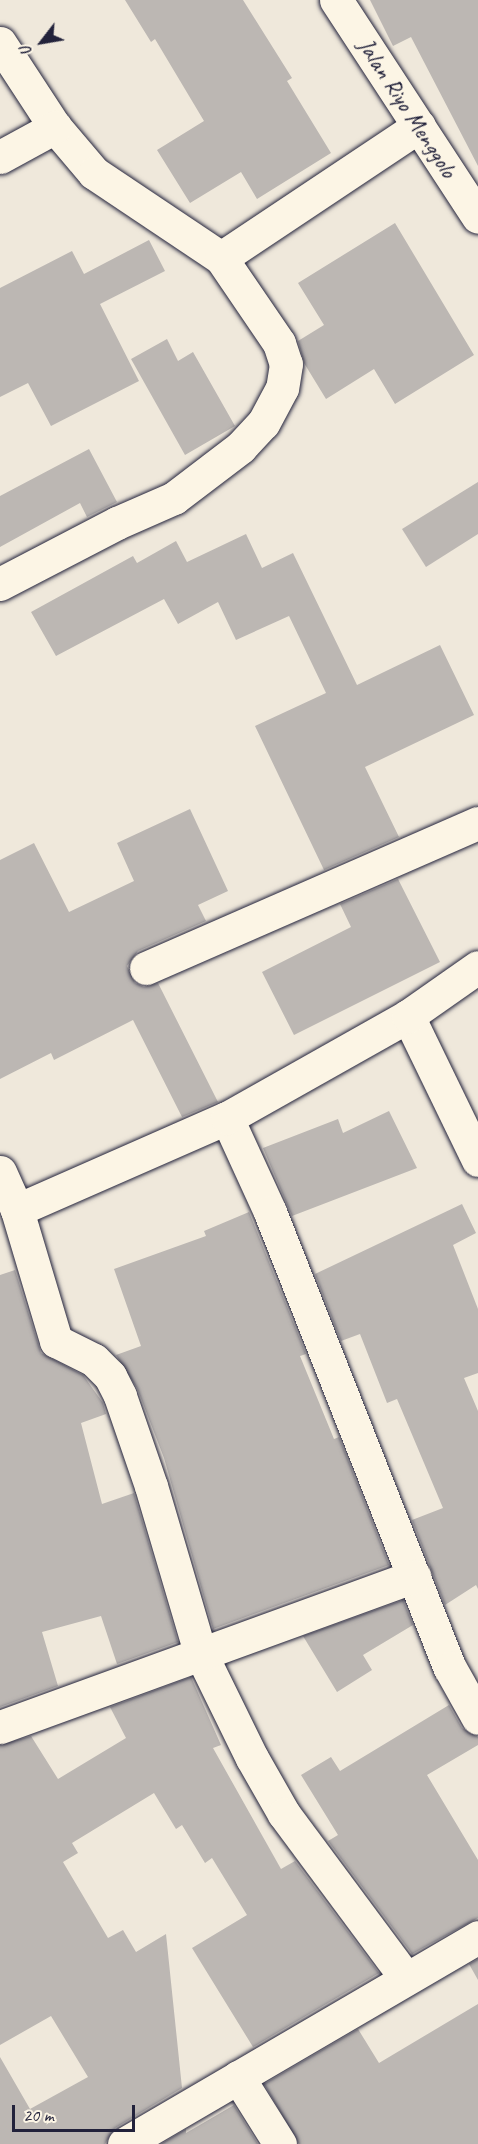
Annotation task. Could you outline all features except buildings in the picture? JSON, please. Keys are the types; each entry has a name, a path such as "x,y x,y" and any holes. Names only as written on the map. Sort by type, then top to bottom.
{"street":[{"name":"Jalan Riyo Menggolo","path":"336,0 478,217"},
{"path":"0,43 55,127 93,173 221,258 279,343 286,364 282,388 263,423 241,447 174,498 117,523 0,584"},
{"path":"221,258 419,126"},
{"path":"0,157 55,127"},
{"path":"146,968 478,823"},
{"path":"17,1210 227,1118 408,1016 478,967"},
{"path":"408,1016 478,1160"},
{"path":"227,1118 270,1212 450,1668 478,1718"},
{"path":"0,1172 17,1210 56,1341 94,1360 110,1376 120,1396 152,1486 200,1652 284,1814 406,1978"},
{"path":"0,1727 200,1652 414,1576"},
{"path":"124,2144 478,1937"},
{"path":"238,2077 280,2144"}]}
